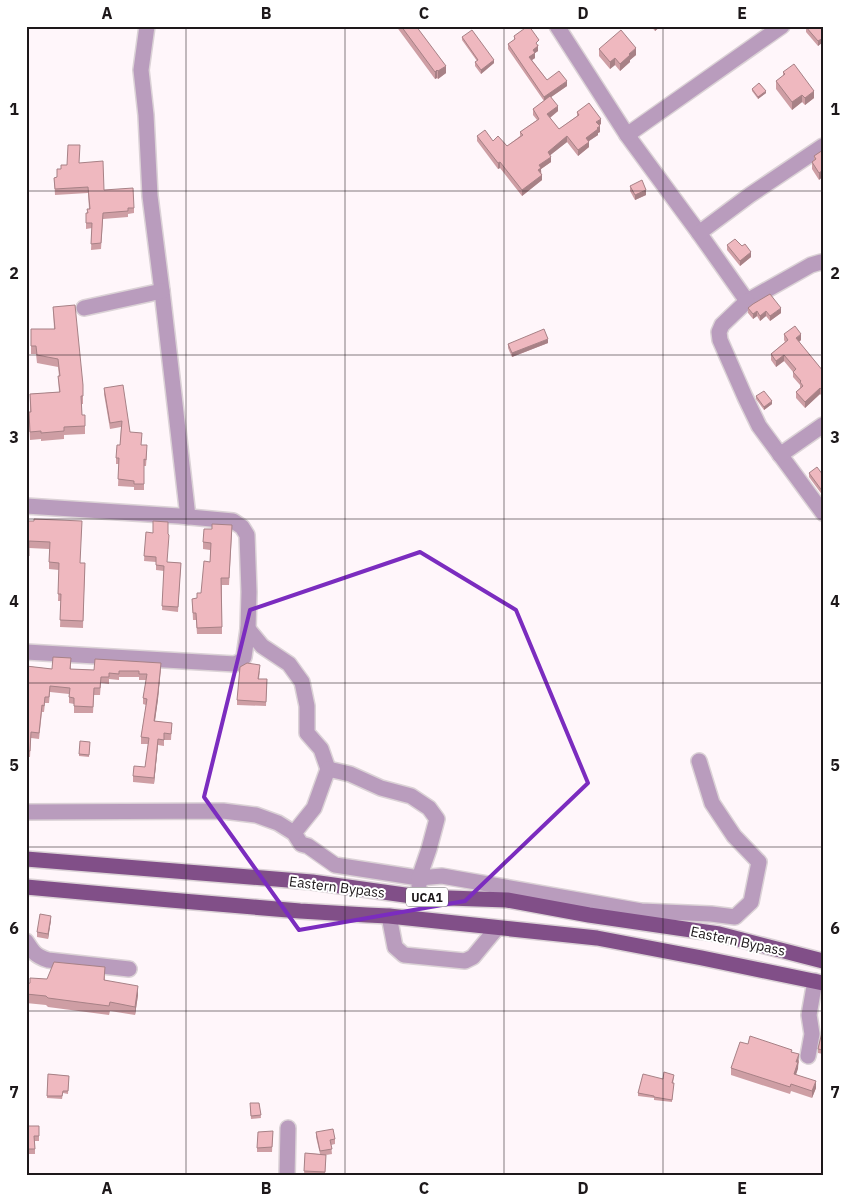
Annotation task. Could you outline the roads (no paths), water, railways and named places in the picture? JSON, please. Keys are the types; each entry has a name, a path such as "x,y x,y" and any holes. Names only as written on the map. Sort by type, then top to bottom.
{"main road":[{"path":"31,887 32,860"},
{"name":"Eastern Bypass","path":"32,860 312,882 419,897 507,900 589,915 719,934 823,961"},
{"name":"Eastern Bypass","path":"31,887 338,914 388,916 596,938 819,982"}],"street":[{"path":"147,26 141,70 146,115 150,196 188,517"},
{"path":"557,26 627,135 747,301"},
{"path":"627,135 782,26"},
{"path":"699,233 750,195 823,146"},
{"path":"823,263 811,265 747,301 722,325 719,332 720,340 759,426 823,513"},
{"path":"84,308 162,291"},
{"path":"780,455 823,425"},
{"path":"26,506 234,521 248,535 249,592 248,629 244,656 242,661 235,664 26,652"},
{"path":"248,629 262,646 289,664 302,682 306,706 307,733 321,749 328,769 314,808 294,834"},
{"path":"26,812 223,811 256,815 278,823 294,834 301,844 308,846 335,865 419,878 442,876 641,911 735,917 751,902 759,862 734,836 712,803 699,761"},
{"path":"328,769 350,774 381,788 411,796 429,808 437,819 419,878 419,897"},
{"path":"388,916 395,947 404,955 413,956 465,961 473,957 497,928"},
{"path":"26,941 38,957 48,960 129,969"},
{"path":"808,1056 812,1034 809,1015 819,982"},
{"path":"287,1176 288,1128"}]}
